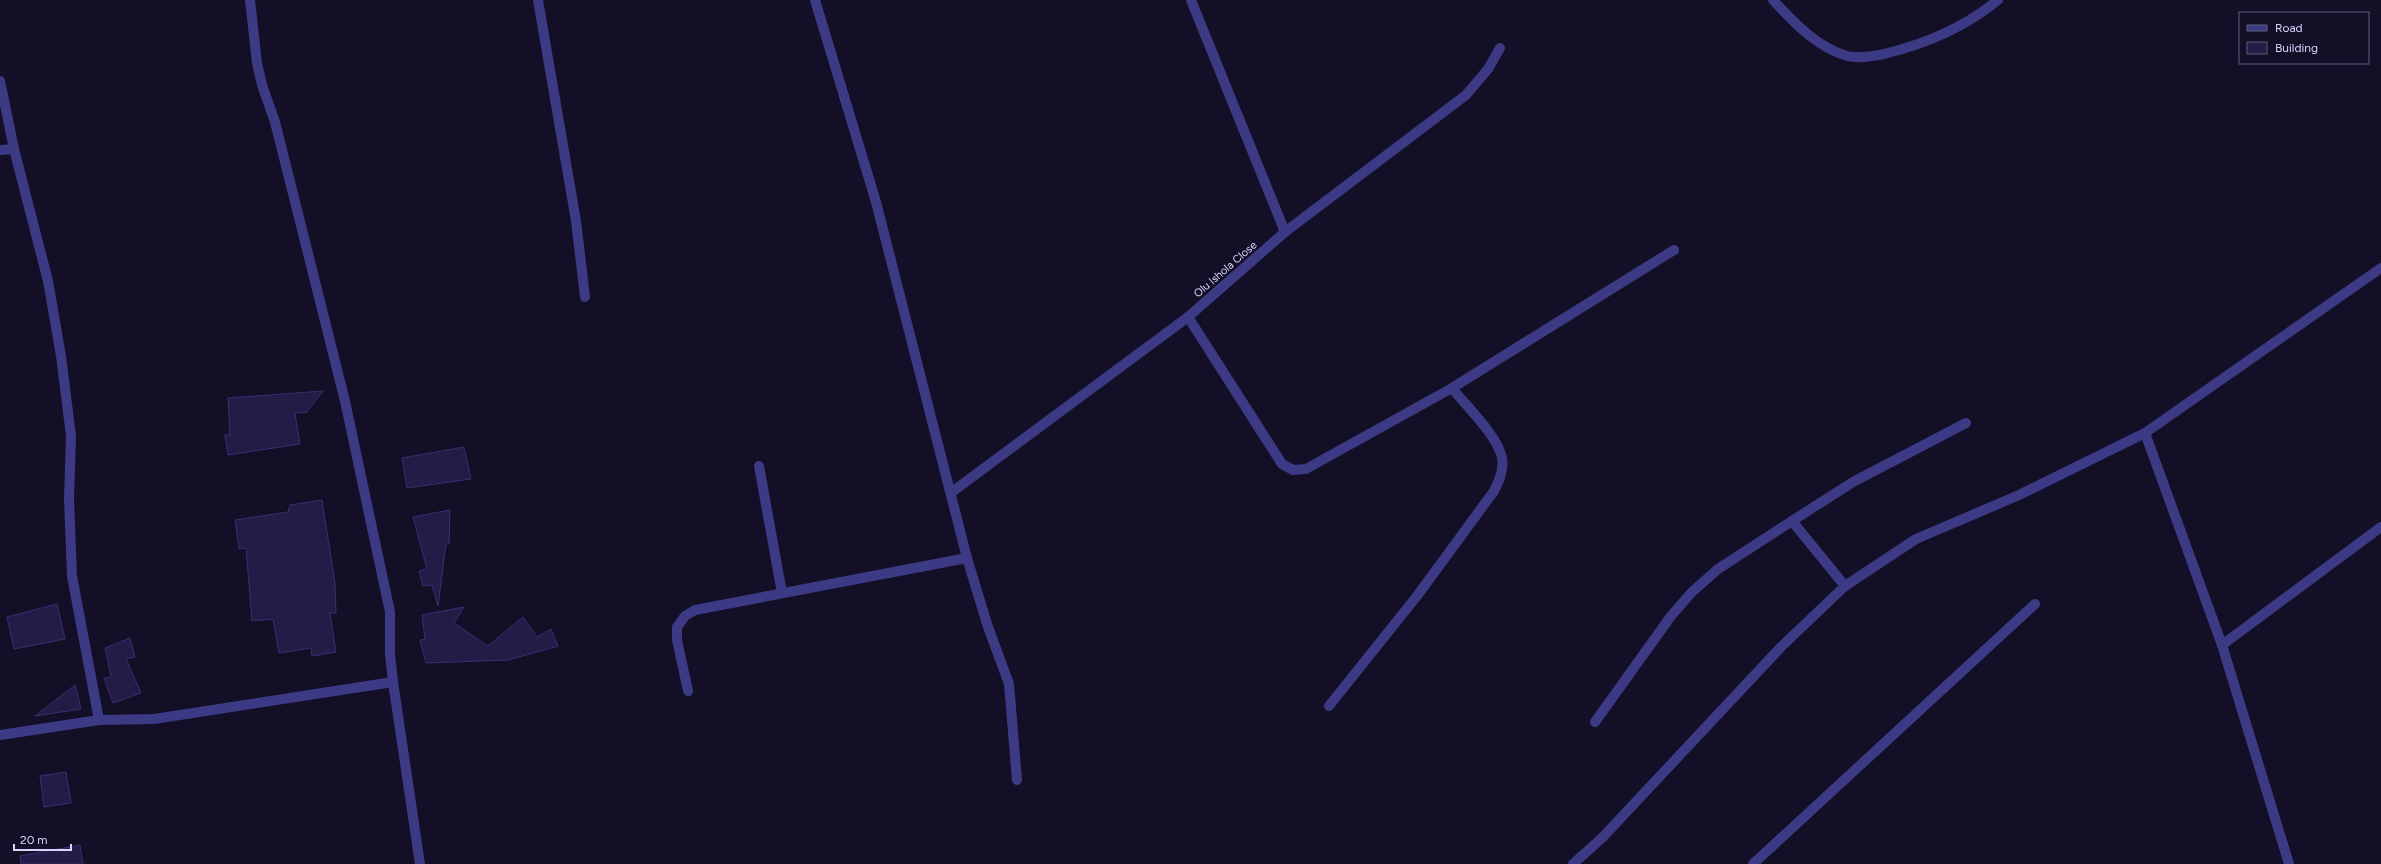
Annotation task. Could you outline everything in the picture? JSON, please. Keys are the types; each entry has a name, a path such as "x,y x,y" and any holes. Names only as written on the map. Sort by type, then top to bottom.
{"street":[{"path":"250,0 257,63 262,85 275,122 345,401 388,604 393,682 420,864"},
{"path":"538,0 576,221 585,297"},
{"path":"815,0 876,202 952,492 967,558 987,624 1009,684 1017,780"},
{"path":"1191,0 1285,232"},
{"path":"1773,0 1811,36 1831,50 1849,57 1873,56 1907,48 1935,38 1979,16 1998,0"},
{"name":"Olu Ishola Close","path":"952,492 1188,317 1285,232 1466,95 1488,69 1500,48"},
{"path":"0,81 14,149 48,281 61,356 71,436 69,499 72,576 99,720"},
{"path":"0,150 14,149"},
{"path":"1188,317 1282,464 1293,470 1306,469 1452,388 1674,250"},
{"path":"1573,864 1602,838 1781,646 1845,586 1916,539 2019,495 2145,432 2381,268"},
{"path":"1329,706 1417,596 1494,491 1501,476 1502,459 1497,444 1452,388"},
{"path":"1595,722 1671,616 1692,592 1718,569 1854,482 1966,424"},
{"path":"2145,432 2222,645 2290,864"},
{"path":"759,466 782,593"},
{"path":"1792,521 1845,586"},
{"path":"2222,645 2381,527"},
{"path":"688,691 677,640 676,627 685,616 695,610 967,558"},
{"path":"1752,864 2035,604"},
{"path":"0,735 99,720 154,719 393,682"}],"building":[{"path":"323,391 307,412 295,413 300,444 228,455 225,435 230,435 228,398"},
{"path":"464,447 471,479 407,488 402,458"},
{"path":"322,500 335,583 336,613 330,613 336,652 312,656 311,648 279,653 273,619 252,621 246,548 239,549 235,520 288,512 290,505"},
{"path":"450,510 449,544 446,544 438,606 432,585 423,586 419,571 427,569 413,517"},
{"path":"57,604 65,639 14,649 7,617"},
{"path":"464,607 454,623 488,646 523,617 537,637 551,629 558,646 508,660 426,663 420,640 425,639 422,615"},
{"path":"130,638 135,657 126,659 141,693 113,703 104,678 111,677 105,648"},
{"path":"75,685 81,709 35,716"},
{"path":"66,772 71,803 44,807 40,776"},
{"path":"80,845 83,864 21,864 20,856"}]}
